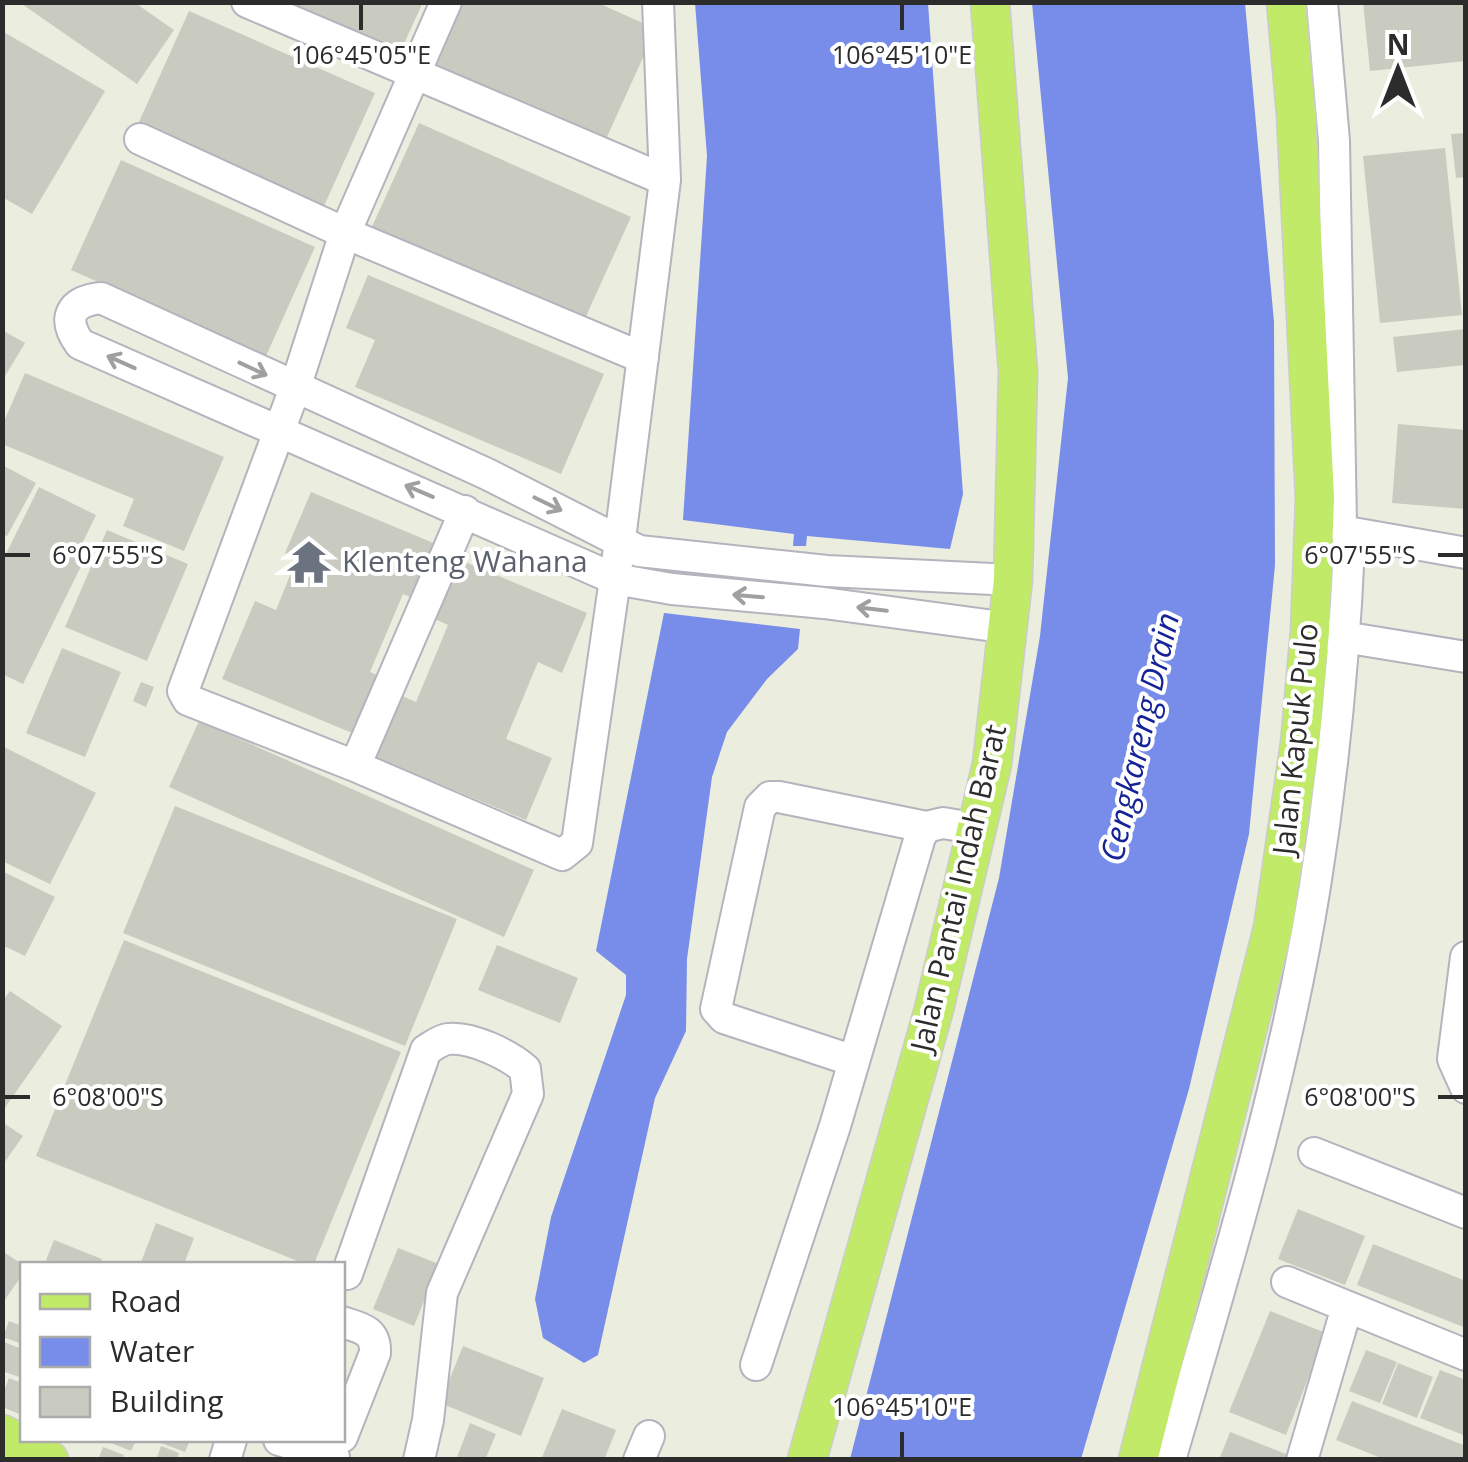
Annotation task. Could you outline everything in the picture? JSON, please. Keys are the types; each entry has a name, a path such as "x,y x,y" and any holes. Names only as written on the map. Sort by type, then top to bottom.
{"main road":[{"name":"Jalan Pantai Indah Barat","path":"807,1460 934,1010 992,764 1013,580 1018,372 990,2"},
{"name":"Jalan Kapuk Pulo","path":"1138,1460 1273,928 1300,743 1328,635 1335,518 1286,2"},
{"path":"2,1434 49,1460"}],"street":[{"path":"248,2 665,180"},
{"path":"446,2 344,233 295,388 184,695 188,700 562,855 577,843 665,180 658,2"},
{"path":"1322,2 1334,141 1335,518 1466,553"},
{"path":"140,139 344,233 643,358"},
{"path":"1009,628 615,579 80,344 72,334 70,320 74,307 82,300 101,298 488,474 639,552 922,578 1013,580"},
{"path":"355,766 465,511"},
{"path":"1328,635 1466,657"},
{"name":"Jalan Kapuk Pulo","path":"1170,1460 1201,1358 1287,1023 1314,889 1334,746 1328,635"},
{"path":"854,1061 724,1018 716,1009 760,807 770,796 779,796 926,826 943,823 978,828"},
{"path":"756,1365 926,826"},
{"path":"1466,957 1453,1059 1466,1088"},
{"path":"346,1274 426,1050 445,1039 463,1040 515,1060 525,1069 528,1094 442,1293 428,1420 419,1460"},
{"path":"1314,1153 1466,1214"},
{"path":"1287,1282 1466,1355"},
{"path":"1313,1456 1347,1307"},
{"path":"345,1323 367,1330 376,1342 376,1352 345,1430"},
{"path":"294,1442 338,1448"}],"water":[{"path":"695,3 928,3 963,494 950,549 807,536 806,546 793,546 794,534 683,520 707,156"},
{"name":"Cengkareng Drain","path":"1032,3 1245,3 1274,322 1275,565 1249,834 1189,1089 1081,1459 850,1459 999,878 1040,636 1068,378"},
{"path":"664,613 800,629 798,649 767,679 727,732 712,777 687,959 686,1031 655,1098 598,1355 584,1363 543,1338 535,1299 551,1217 626,995 626,975 596,951"}],"building":[{"path":"19,2 134,2 174,30 137,84"},
{"path":"274,2 423,2 398,57"},
{"path":"458,2 596,2 656,29 601,150 427,73"},
{"path":"1363,2 1466,2 1466,61 1370,71"},
{"path":"189,11 375,93 324,206 138,124"},
{"path":"2,31 105,91 32,214 2,197"},
{"path":"419,123 631,217 583,323 371,229"},
{"path":"1466,133 1466,177 1456,178 1451,134"},
{"path":"1445,148 1462,315 1380,323 1363,156"},
{"path":"121,160 315,247 266,356 71,270"},
{"path":"368,275 604,374 561,474 355,387 375,340 346,328"},
{"path":"1466,329 1466,365 1397,372 1393,337"},
{"path":"2,330 25,343 2,381"},
{"path":"25,373 224,457 184,551 123,526 134,499 2,444 2,426"},
{"path":"1398,424 1466,430 1466,509 1392,503"},
{"path":"2,465 36,483 7,536 2,534"},
{"path":"39,487 96,515 81,546 89,550 23,684 2,674 2,562"},
{"path":"311,492 443,547 420,601 403,594 370,672 382,677 357,735 222,679 255,601 276,610 297,558 285,553"},
{"path":"107,530 188,564 147,661 65,627"},
{"path":"460,560 587,613 562,673 538,662 506,739 552,758 526,820 372,756 398,694 416,702 448,625 435,619"},
{"path":"62,648 121,672 85,757 26,733"},
{"path":"141,682 154,687 146,707 133,701"},
{"path":"199,721 534,870 504,937 169,787"},
{"path":"2,746 96,793 50,884 2,861"},
{"path":"175,806 457,919 405,1046 123,933"},
{"path":"2,871 55,897 25,956 2,945"},
{"path":"124,940 401,1052 315,1262 300,1262 36,1156"},
{"path":"497,945 578,978 560,1023 478,990"},
{"path":"10,991 62,1026 2,1112 2,1002"},
{"path":"2,1122 23,1136 2,1166"},
{"path":"1298,1209 1365,1236 1345,1285 1278,1259"},
{"path":"156,1223 194,1238 185,1262 141,1262"},
{"path":"54,1240 102,1259 101,1262 46,1260"},
{"path":"1373,1244 1466,1281 1466,1328 1357,1285"},
{"path":"398,1248 439,1264 414,1326 373,1309"},
{"path":"2,1251 20,1263 20,1278 2,1304"},
{"path":"1270,1311 1326,1333 1286,1435 1229,1412"},
{"path":"9,1321 20,1325 20,1343 3,1337"},
{"path":"4,1342 20,1348 20,1377 2,1371"},
{"path":"463,1346 544,1378 521,1436 440,1403"},
{"path":"1366,1350 1397,1362 1380,1403 1349,1391"},
{"path":"1398,1363 1433,1377 1417,1418 1382,1404"},
{"path":"1440,1370 1466,1380 1466,1436 1420,1418"},
{"path":"9,1378 20,1382 20,1414 2,1407"},
{"path":"1352,1401 1466,1446 1466,1460 1386,1460 1336,1440"},
{"path":"562,1409 616,1430 604,1460 541,1460"},
{"path":"470,1423 496,1434 485,1460 456,1460"},
{"path":"1230,1432 1299,1459 1299,1460 1219,1460"},
{"path":"111,1442 135,1442 131,1451"},
{"path":"158,1442 189,1442 185,1452"},
{"path":"161,1446 179,1453 177,1460 156,1460"},
{"path":"103,1447 124,1455 122,1460 98,1460"}],"place":[{"name":"Klenteng Wahana","path":"309,562"}]}
